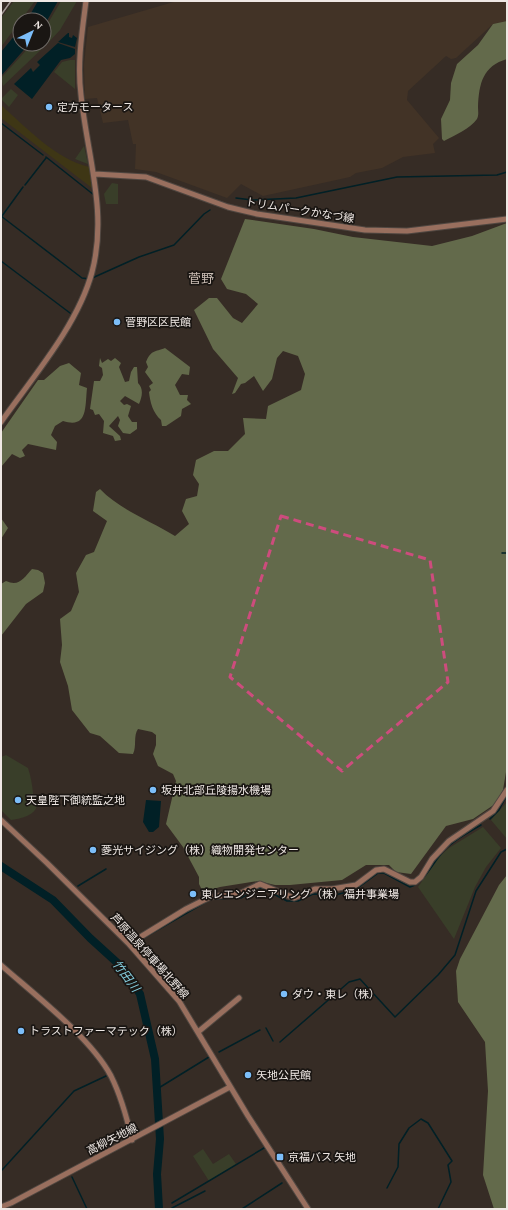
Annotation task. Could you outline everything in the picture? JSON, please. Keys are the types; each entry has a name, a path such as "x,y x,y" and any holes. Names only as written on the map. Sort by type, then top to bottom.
{"main road":[{"path":"1,422 54,347 76,310 86,290 92,272 98,232 99,209 95,174 80,94 80,65 86,1"},
{"name":"トリムパークかなづ線","path":"95,174 146,177 186,190 222,205 257,214 365,230 407,231 507,219"},
{"path":"129,944 186,909 210,897 241,893 260,884 294,898 315,888 332,889 356,885 376,870 384,869 410,882 415,882 421,877 432,859 449,841 493,811 507,790"},
{"name":"芦原温泉停車場北野線","path":"1,820 47,862 129,944 179,1001 230,1087 308,1209"},
{"path":"1,965 67,1024 104,1065 111,1076 124,1108 132,1140"},
{"path":"198,1032 239,998"},
{"name":"高柳矢地線","path":"1,1207 138,1137 230,1087"}],"highlighted area":[{"path":"281,516 430,560 448,682 342,771 230,677"}],"shaded area":[{"path":"177,1 507,1 507,21 493,24 456,58 451,59 446,56 408,91 407,100 439,138 433,144 435,153 403,157 382,168 356,173 350,177 263,196 241,184 227,198 156,172 135,169 136,144 133,144 128,120 103,123 97,98 85,99 84,65 88,27"}],"green space":[{"path":"14,1 35,1 27,12 12,12 12,32 1,47 1,18"},
{"path":"61,1 77,1 60,30 52,39 52,16"},
{"path":"507,21 507,59 492,66 481,83 477,119 466,129 444,141 442,139 441,119 450,100 451,83 457,64 478,45 493,24"},
{"path":"25,52 39,52 3,86 1,78"},
{"path":"75,60 75,89 54,72 62,62"},
{"path":"11,89 18,95 9,107 1,99"},
{"path":"84,146 88,164 75,159"},
{"path":"112,183 118,184 118,204 106,204 104,194"},
{"path":"245,219 314,229 353,237 432,246 472,236 507,223 507,766 503,790 495,804 473,819 446,826 411,874 396,872 389,865 366,865 342,880 290,885 275,885 258,881 220,887 203,892 199,884 199,877 183,847 166,824 176,781 173,774 158,766 153,754 156,745 156,735 152,732 138,729 133,754 119,753 100,736 90,733 72,710 68,686 60,662 62,645 60,619 71,611 79,592 76,573 86,555 94,552 107,521 93,511 96,492 100,489 126,509 175,536 189,524 182,511 186,499 197,496 199,484 193,475 196,460 214,451 228,451 245,434 243,418 266,419 268,406 301,390 305,374 298,356 283,351 277,358 272,379 263,391 254,376 245,383 241,384 235,393 232,394 238,378 213,349 194,310 209,298 217,298 233,318 242,323 258,304 246,294 227,289 221,279"},
{"path":"165,348 190,367 189,375 182,374 175,385 180,395 188,395 187,400 191,404 182,409 181,416 166,426 162,426 161,420 154,411 150,400 149,392 151,390 149,386 153,383 145,372 148,367 146,362 150,355"},
{"path":"100,358 102,363 108,359 111,361 115,358 121,363 119,367 125,382 129,381 131,372 134,367 137,367 138,383 142,390 142,396 139,404 125,396 120,401 124,405 127,404 131,406 128,416 132,422 137,422 137,429 130,434 123,433 118,426 120,420 118,416 109,426 120,436 121,440 115,441 113,436 103,433 104,421 99,414 95,415 93,410 90,409 94,381 100,381 103,375 102,368 99,366"},
{"path":"69,363 81,373 79,385 87,388 84,415 77,422 71,423 63,421 55,426 51,435 57,442 56,450 28,444 22,450 25,456 20,458 12,454 1,467 1,433 38,380 44,380 60,366"},
{"path":"1,518 8,528 1,539"},
{"path":"32,569 43,573 45,583 43,592 26,604 1,636 1,584 6,581 14,583 21,581"},
{"path":"6,755 28,768 33,793 37,803 36,808 31,814 11,820 1,810 1,757"},
{"path":"507,802 507,839 491,820"},
{"path":"483,827 501,848 486,867 475,887 454,939 418,887 439,857 449,848"},
{"path":"507,875 507,1209 494,1209 483,1175 488,1091 485,1042 458,1002 456,971 460,959 499,885"},
{"path":"203,1149 213,1164 229,1154 236,1164 209,1181 193,1156"}],"sand":[{"path":"1,105 31,132 64,157 89,167 92,188 1,118"}],"water":[{"path":"38,1 58,1 52,12 32,12"},
{"path":"68,33 69,37 72,38 73,35 77,38 75,47 58,42"},
{"path":"12,39 12,52 22,52 1,76 1,52"},
{"path":"58,43 75,49 75,54 70,58 61,60 32,99 14,84 31,68 33,72 40,65 37,62 48,52 52,52 52,48"},
{"path":"146,800 161,801 159,827 153,832 149,832 143,822"}],"waterway":[{"path":"1,123 43,155"},
{"path":"46,157 94,195"},
{"path":"25,185 46,158"},
{"path":"236,198 252,200 296,198 397,177 497,175 507,172"},
{"path":"2,216 23,187"},
{"path":"1,216 82,278 90,279 139,257 174,245 204,214 210,210"},
{"path":"1,261 70,313"},
{"path":"502,553 507,553"},
{"path":"490,819 499,810 507,795"},
{"path":"140,940 211,899 241,898 258,888 262,888 287,901 298,901 313,894 335,895 355,890 378,873 384,873 410,887 426,875 444,850 461,837 481,825"},
{"path":"280,1042 349,982 360,979 395,1017 438,975 455,955 476,891 501,852 507,849"},
{"name":"竹田川","path":"1,866 53,900 90,938 123,968 140,994 155,1059 160,1139 157,1174 159,1209"},
{"path":"78,886 106,869"},
{"path":"266,1028 273,1041"},
{"path":"219,1052 260,1030"},
{"path":"157,1089 209,1057"},
{"path":"2,1170 74,1091 106,1076"},
{"path":"387,1188 398,1167 399,1144 409,1128 421,1119 428,1123 452,1161 448,1165 451,1182 438,1209"},
{"path":"172,1203 264,1148"},
{"path":"72,1177 87,1209"},
{"path":"242,1209 282,1183"},
{"path":"172,1208 205,1191"}],"railway":[{"path":"1,15 11,1"}],"place":[{"name":"定方モータース","path":"49,107"},
{"name":"菅野区区民館","path":"117,322"},
{"name":"坂井北部丘陵揚水機場","path":"153,790"},
{"name":"天皇陛下御統監之地","path":"18,800"},
{"name":"菱光サイジング（株）織物開発センター","path":"93,850"},
{"name":"東レエンジニアリング（株）福井事業場","path":"193,894"},
{"name":"ダウ・東レ（株）","path":"284,994"},
{"name":"トラストファーマテック（株）","path":"21,1031"},
{"name":"矢地公民館","path":"248,1075"},
{"name":"京福バス 矢地","path":"280,1157"}],"district":[{"name":"菅野","path":"201,278"}]}
